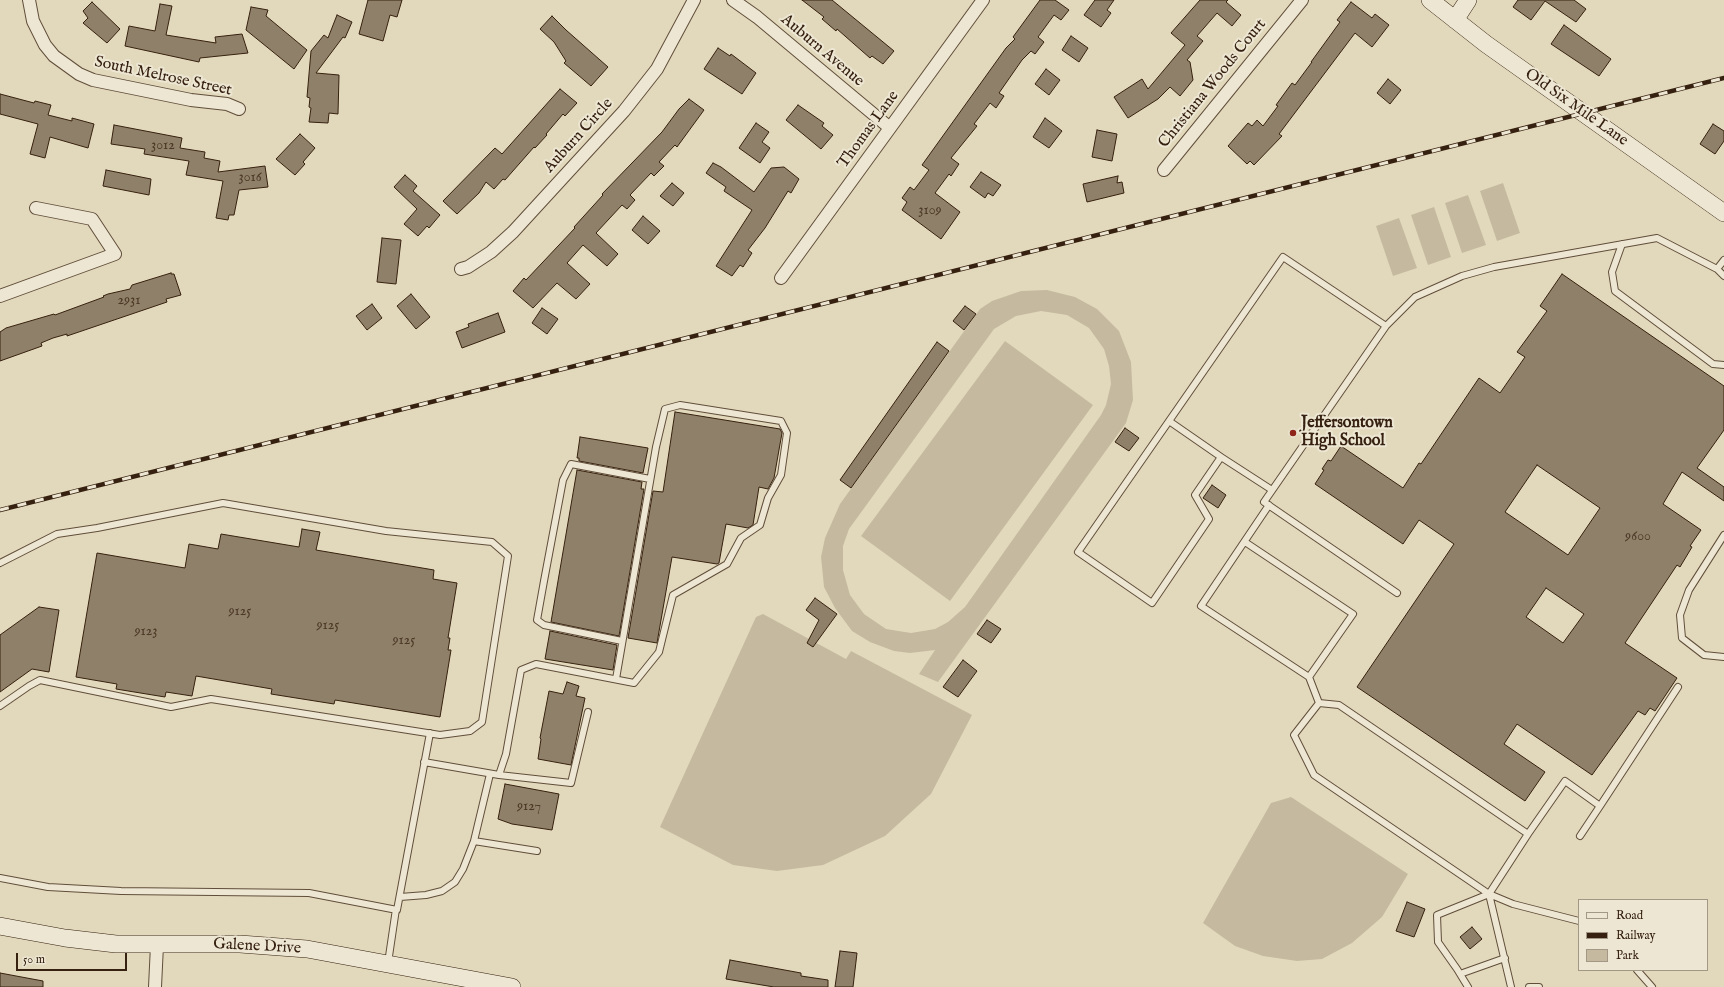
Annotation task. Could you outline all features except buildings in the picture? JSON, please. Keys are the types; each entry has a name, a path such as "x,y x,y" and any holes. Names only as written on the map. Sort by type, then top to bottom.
{"street":[{"name":"South Melrose Street","path":"29,0 33,21 45,45 54,56 78,74 92,80 191,100 227,104 239,109"},
{"name":"Auburn Circle","path":"461,269 468,267 491,252 513,232 624,111 657,69 694,0"},
{"name":"Auburn Avenue","path":"733,0 757,17 890,128"},
{"name":"Thomas Lane","path":"782,278 983,0"},
{"name":"Christiana Woods Court","path":"1164,170 1302,0"},
{"name":"Old Six Mile Lane","path":"1430,0 1486,44 1724,213"},
{"path":"1455,20 1468,0"},
{"path":"0,296 115,254 92,219 36,208"},
{"name":"Galene Drive","path":"0,926 65,938 116,944 267,945 307,949 512,987"},
{"path":"155,987 157,945"}],"lane":[{"path":"1397,593 1264,502 1386,326 1415,297 1462,276 1494,267 1657,238 1717,270 1724,276"},
{"path":"1622,244 1612,272 1615,291 1713,364 1724,365"},
{"path":"1221,457 1195,495 1209,519 1152,604 1078,552 1283,257 1386,326"},
{"path":"1717,270 1724,260"},
{"path":"499,775 506,754 521,670 536,664 634,683 660,652 673,595 727,564 740,538 760,524 768,498 781,474 787,433 781,421 680,405 665,409 650,479 616,679"},
{"path":"1169,421 1272,490"},
{"path":"622,641 544,625 537,620 563,480 571,464 650,479"},
{"path":"0,563 58,534 97,528 223,503 386,531 492,542 508,556 482,722 470,731 440,735 211,699 172,707 40,680 0,706"},
{"path":"1269,505 1201,606 1310,677 1319,703"},
{"path":"1724,535 1688,590 1680,615 1682,638 1704,655 1724,657"},
{"path":"1245,542 1353,614 1310,677"},
{"path":"1580,836 1678,688"},
{"path":"1319,703 1340,705 1528,834"},
{"path":"1319,703 1294,735 1314,775 1489,894 1513,904 1578,921"},
{"path":"424,762 490,774 571,783 588,712"},
{"path":"388,964 396,910 400,897 430,733"},
{"path":"400,897 426,895 442,891 455,882 463,869 474,841 490,774"},
{"path":"1468,987 1438,942 1437,915 1489,894 1565,781 1600,806"},
{"path":"474,841 537,851"},
{"path":"0,878 48,887 121,891 309,893 396,910"},
{"path":"1489,894 1511,987"},
{"path":"1460,974 1505,958"},
{"path":"1638,971 1652,987"},
{"path":"1529,987 1539,987"}],"green space":[{"path":"1503,183 1520,233 1497,241 1480,191"},
{"path":"1468,195 1486,245 1462,253 1445,203"},
{"path":"1434,207 1451,257 1428,265 1411,215"},
{"path":"1399,218 1417,268 1393,276 1376,226"},
{"path":"1047,290 1075,297 1097,309 1119,331 1131,362 1133,400 1126,423 938,682 919,674 935,650 910,653 894,651 870,642 852,631 835,608 824,587 821,557 825,538 840,504 980,309 992,301 1021,291","holes":["1041,311 1067,315 1089,328 1104,349 1109,366 1111,384 1106,405 1101,415 965,607 948,622 935,629 911,633 886,629 864,614 850,595 843,570 843,546 849,529 994,329 1016,316"]},
{"path":"1005,341 1093,405 950,601 861,536"},
{"path":"763,614 846,659 851,651 972,715 931,794 885,836 823,865 777,871 733,865 660,827 756,617"},
{"path":"1291,797 1408,874 1382,917 1352,943 1322,959 1297,961 1263,956 1235,946 1203,923 1271,803"}],"railway":[{"path":"0,510 1724,78"}],"place":[{"name":"Jeffersontown High School","path":"1293,433"}]}
